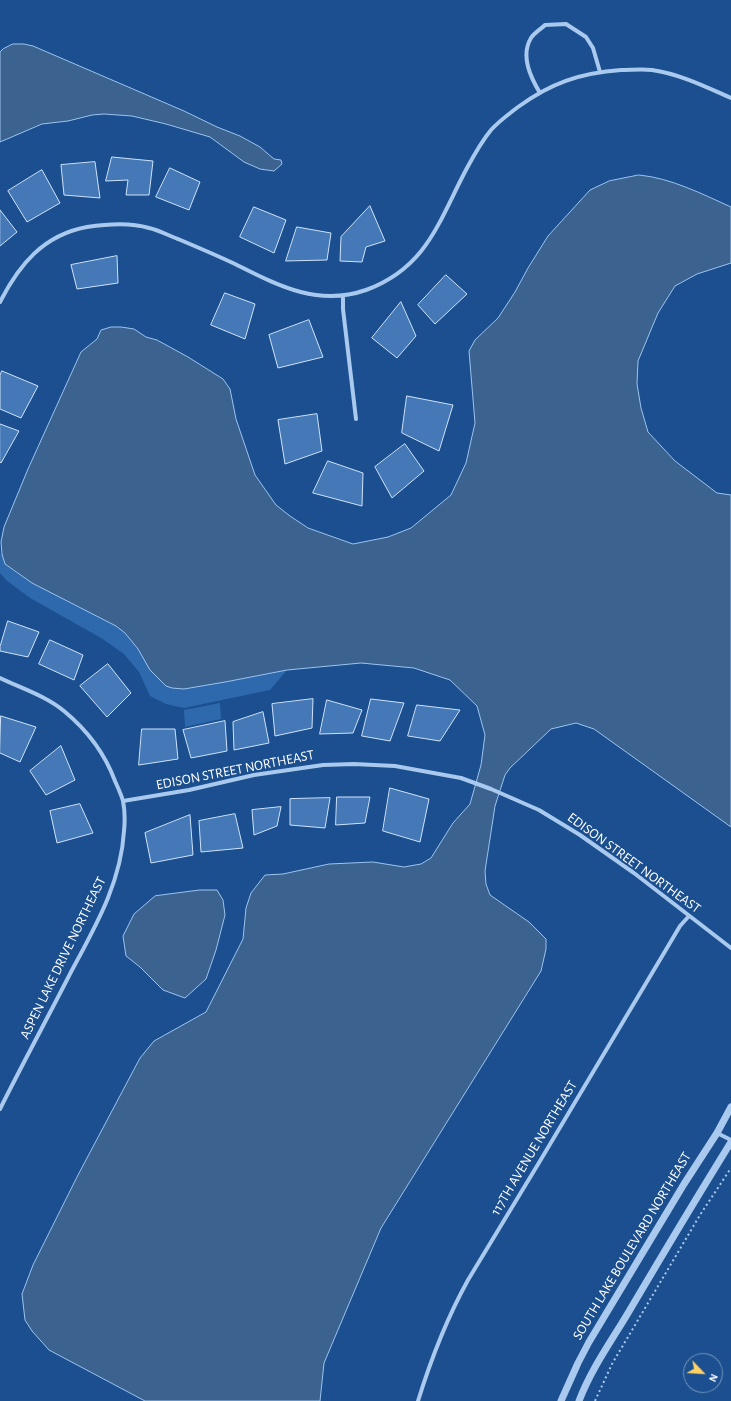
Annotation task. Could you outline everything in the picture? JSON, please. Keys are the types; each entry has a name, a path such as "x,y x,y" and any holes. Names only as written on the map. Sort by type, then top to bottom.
{"street":[{"path":"540,93 530,73 527,61 528,48 531,38 545,25 566,24 586,37 593,48 600,72"},
{"path":"0,302 12,280 25,261 41,247 76,229 116,224 149,228 222,258 296,292 323,296 343,296 365,290 384,282 400,272 415,259 427,245 467,167 491,130 508,115 543,90 561,81 600,72 633,70 657,71 690,80 731,98"},
{"path":"343,296 343,309 356,420"},
{"name":"ASPEN LAKE DRIVE NORTHEAST","path":"0,678 64,710 81,726 106,759 123,801 125,820 119,869 111,892 94,928 0,1109"},
{"name":"EDISON STREET NORTHEAST","path":"123,801 196,788 254,775 323,765 354,764 395,766 461,778 539,810 580,835 634,873 731,948"},
{"name":"117TH AVENUE NORTHEAST","path":"418,1401 436,1348 450,1315 468,1280 680,926 689,916"},
{"name":"SOUTH LAKE BOULEVARD NORTHEAST","path":"561,1401 589,1342 684,1184 717,1133 731,1107"},
{"path":"579,1401 606,1348 731,1141 717,1133"}],"path":[{"path":"596,1401 612,1364 700,1215 731,1168"}],"shaded area":[{"path":"13,44 33,46 184,111 240,136 260,147 274,159 281,160 282,164 274,171 260,169 244,162 210,137 132,116 104,114 92,115 68,121 42,124 0,142 0,52"},
{"path":"639,175 663,179 675,183 731,207 731,263 697,274 675,286 658,313 638,361 637,384 641,408 648,432 675,461 717,493 731,495 731,827 594,729 576,723 551,729 510,768 505,775 495,806 485,871 486,884 490,895 529,922 546,939 546,949 541,971 381,1228 324,1363 320,1401 145,1401 49,1350 32,1331 25,1320 22,1294 33,1265 78,1175 140,1058 154,1041 206,1012 243,939 246,908 251,893 265,875 283,874 329,864 373,862 404,867 421,864 431,858 453,823 470,804 481,765 485,735 477,706 450,680 414,668 361,663 287,670 184,689 166,686 150,670 138,649 125,633 116,626 32,583 5,564 1,542 4,527 28,469 81,352 97,339 101,330 111,327 121,327 134,329 146,337 157,340 223,379 230,389 236,419 255,475 276,505 290,516 308,528 353,544 388,537 411,528 451,495 466,463 475,423 469,351 475,340 498,318 548,236 590,190 609,181"},
{"path":"0,553 2,554 5,564 32,583 116,626 125,633 172,688 184,689 287,670 270,690 184,708 166,704 150,696 139,672 124,654 101,638 30,598 6,580 0,573"},
{"path":"220,703 221,719 185,727 184,710"},
{"path":"200,890 217,890 223,900 225,915 216,950 206,979 185,998 163,990 140,967 126,956 123,936 134,914 155,896"}],"building":[{"path":"112,157 153,161 149,195 126,195 128,180 106,181"},
{"path":"95,162 100,198 64,195 61,165"},
{"path":"170,168 200,182 189,210 156,197"},
{"path":"42,170 60,203 27,222 8,191"},
{"path":"370,206 385,241 366,247 362,262 340,261 341,237"},
{"path":"254,207 286,220 274,253 240,237"},
{"path":"0,210 17,232 0,246"},
{"path":"297,227 331,233 327,260 286,261"},
{"path":"117,256 118,283 77,289 71,265"},
{"path":"446,275 467,294 435,324 418,305"},
{"path":"225,293 255,304 245,339 211,325"},
{"path":"401,302 416,336 397,358 372,338"},
{"path":"309,320 323,357 278,368 269,335"},
{"path":"2,371 38,386 21,418 0,409 0,376"},
{"path":"407,396 453,405 439,451 402,433"},
{"path":"317,414 322,451 285,464 278,420"},
{"path":"0,424 19,431 1,463 0,462"},
{"path":"405,444 424,471 392,498 375,467"},
{"path":"328,461 363,473 362,506 313,493"},
{"path":"8,621 39,632 28,657 0,651"},
{"path":"50,640 83,655 74,680 39,664"},
{"path":"108,664 131,693 107,717 80,686"},
{"path":"313,699 312,728 275,736 272,704"},
{"path":"371,699 404,703 390,741 362,736"},
{"path":"327,700 362,710 353,733 320,734"},
{"path":"417,705 460,710 440,741 408,736"},
{"path":"263,712 269,743 234,750 233,722"},
{"path":"1,716 36,727 20,762 0,753"},
{"path":"225,721 227,751 191,758 183,730"},
{"path":"142,729 175,729 178,759 139,765"},
{"path":"61,746 75,780 46,795 30,771"},
{"path":"390,788 429,799 420,842 383,831"},
{"path":"337,797 370,797 365,823 336,825"},
{"path":"330,798 325,828 290,825 290,799"},
{"path":"80,804 93,833 57,843 50,811"},
{"path":"281,807 277,826 254,835 252,810"},
{"path":"235,814 243,848 201,852 199,821"},
{"path":"190,815 193,855 151,863 145,833"}]}
